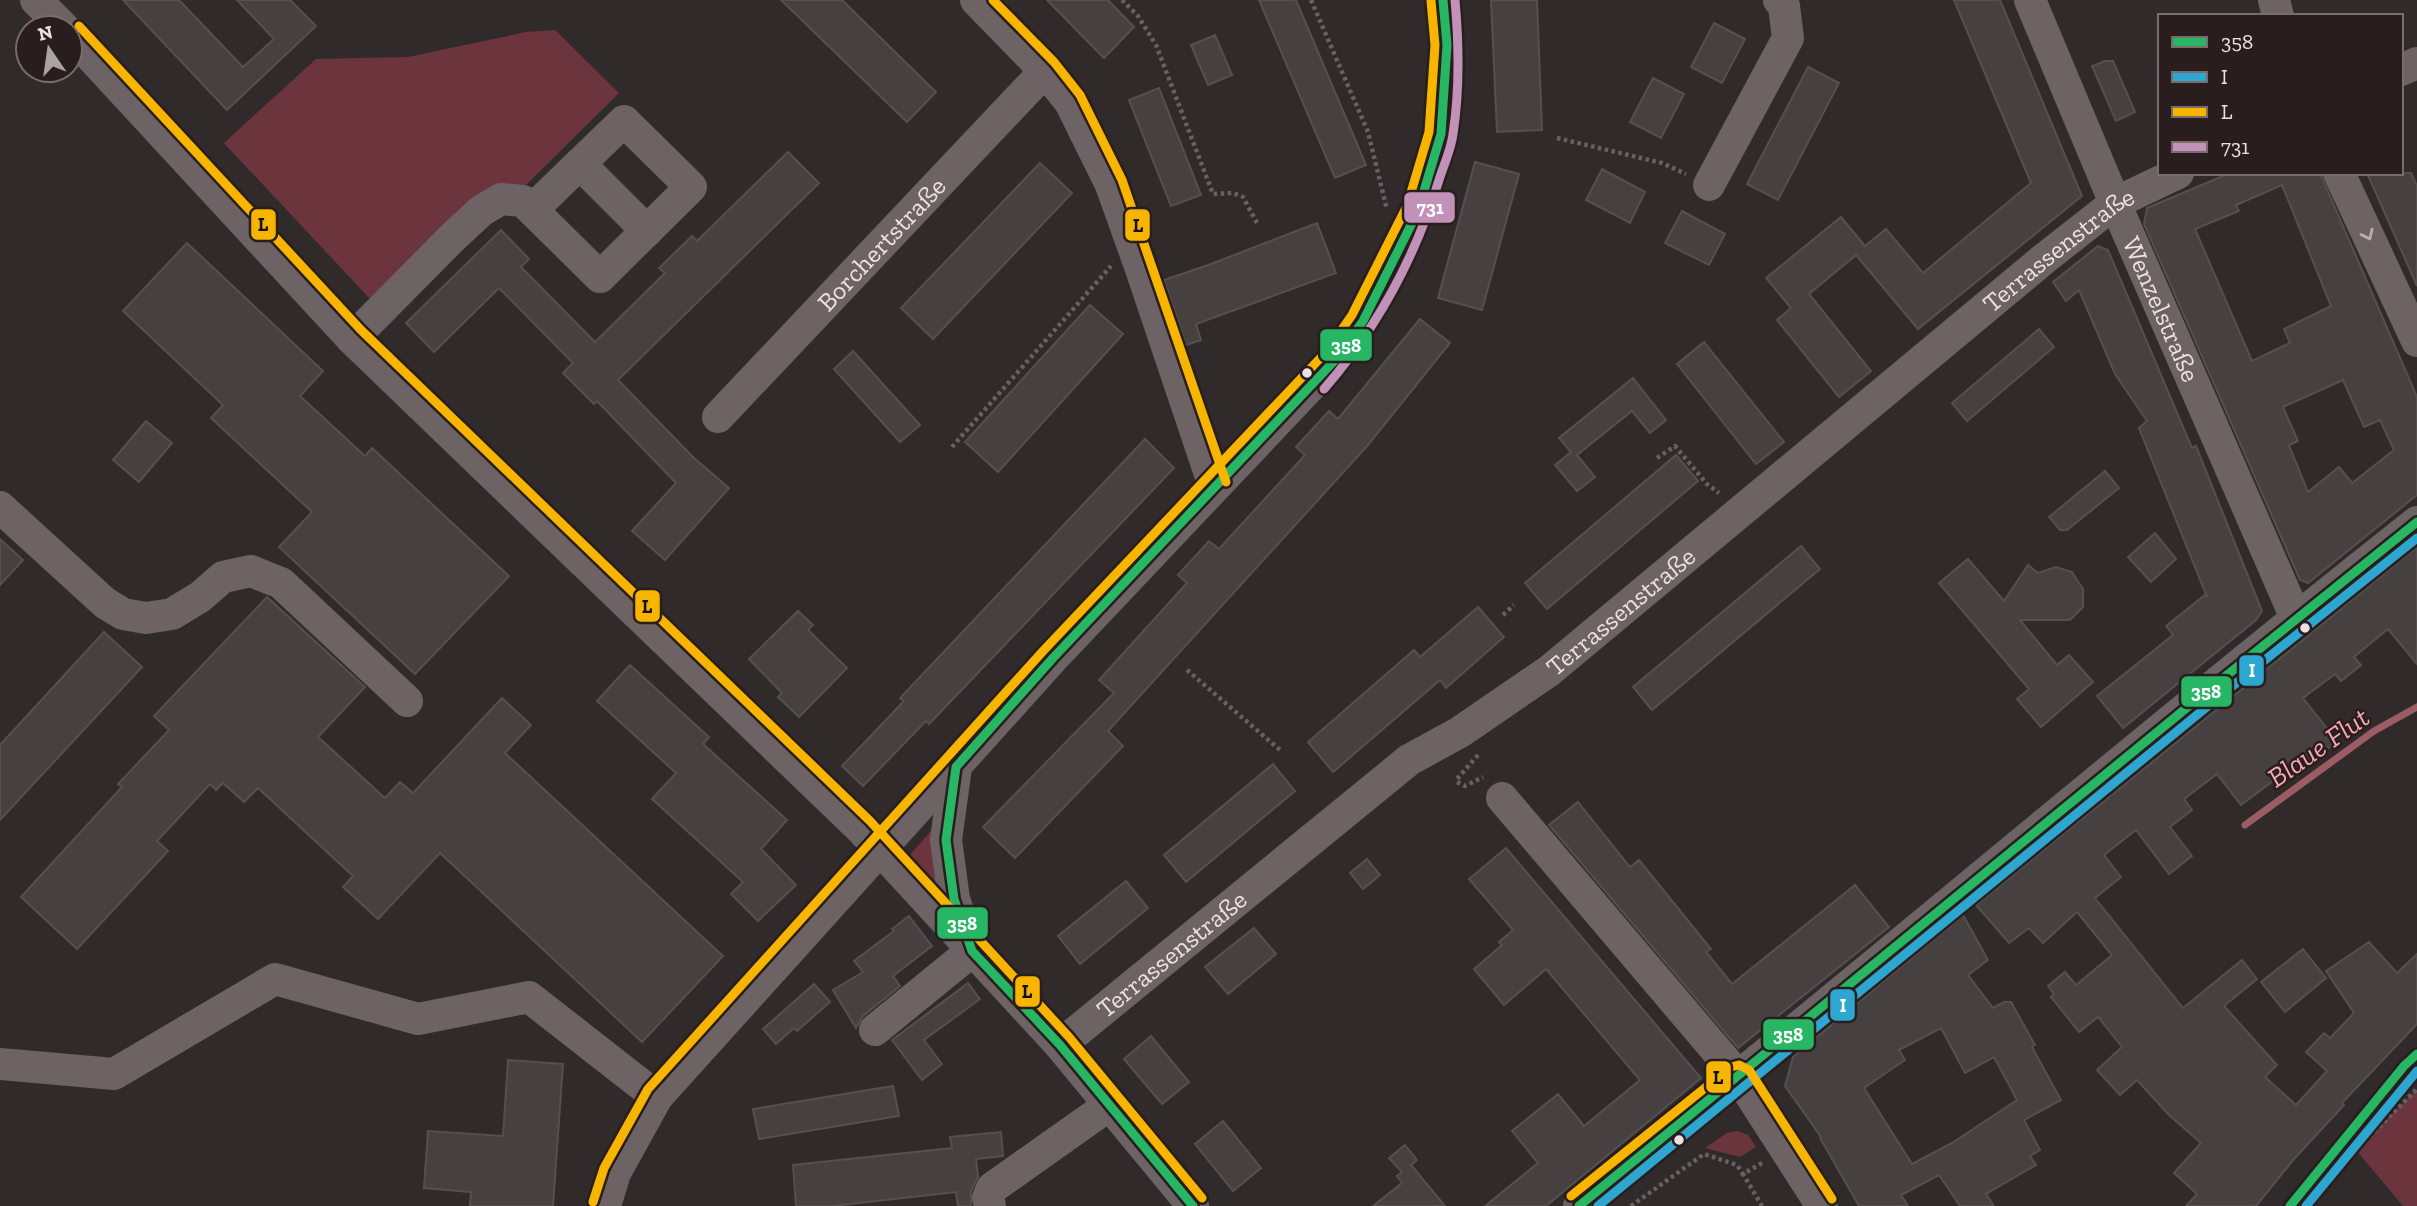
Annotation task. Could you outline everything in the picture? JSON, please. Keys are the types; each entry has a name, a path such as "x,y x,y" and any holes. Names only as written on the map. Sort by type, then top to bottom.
{"street":[{"path":"36,0 50,14"},
{"path":"976,0 1045,71 1070,102 1111,185 1214,486"},
{"path":"605,1206 615,1173 657,1097 1053,658 1336,359 1363,321 1418,211 1441,134 1447,45 1443,0"},
{"path":"1709,186 1788,38 1784,6 1779,0"},
{"name":"Wenzelstraße","path":"2030,0 2115,203 2296,618"},
{"path":"84,49 352,339 861,829 1060,1045 1193,1206"},
{"name":"Borchertstraße","path":"718,417 1045,71"},
{"path":"352,339 481,211 501,199 523,201 532,210 600,277 691,187 624,121 532,210"},
{"path":"580,164 647,231"},
{"name":"Terrassenstraße","path":"1060,1045 1409,760 1489,712 1549,671 2045,258 2115,203 2174,175"},
{"path":"2340,175 2417,341"},
{"path":"0,507 105,603 122,614 146,618 172,614 200,597 223,577 251,571 281,583 407,701"},
{"path":"1578,1206 1739,1077 2044,823 2417,522"},
{"path":"956,767 946,840 954,899 972,951"},
{"path":"1502,798 1739,1077 1822,1206"},
{"path":"875,1030 972,951"},
{"path":"0,1064 114,1074 275,979 418,1019 529,997 657,1097"},
{"path":"990,1206 988,1198 992,1188 1108,1106"}],"path":[{"path":"1122,0 1138,16 1156,45 1213,194 1233,193 1243,197 1256,223"},
{"path":"1311,0 1368,132 1389,218"},
{"path":"1557,138 1661,163 1709,186"},
{"path":"952,447 1120,256 1135,251"},
{"path":"1657,458 1675,446 1707,484 1744,511"},
{"path":"1503,615 1514,605"},
{"path":"1187,670 1280,750"},
{"path":"1489,712 1495,728 1494,733 1457,782 1463,786 1487,774 1492,775 1498,781 1502,798"},
{"path":"2310,1206 2356,1150 2417,1089"},
{"path":"1743,1174 1786,1148"},
{"path":"1630,1206 1704,1154 1737,1165 1762,1206"}],"shaded area":[{"path":"555,30 619,93 526,185 512,185 372,301 224,143 316,59 408,57 526,32"},
{"path":"936,825 943,900 902,864"},
{"path":"2417,1089 2417,1206 2403,1206 2356,1150"},
{"path":"1737,1131 1748,1135 1756,1147 1740,1157 1705,1148 1727,1133"}],"building":[{"path":"123,0 179,0 243,67 274,39 237,0 290,0 316,26 227,110"},
{"path":"781,0 842,0 936,92 907,122"},
{"path":"1047,0 1108,0 1134,27 1104,58"},
{"path":"1259,0 1296,0 1366,165 1335,178"},
{"path":"1491,0 1537,0 1542,130 1497,132"},
{"path":"1954,0 2000,0 2082,196 1918,329 1856,255 1809,294 1871,371 1839,397 1777,320 1791,308 1766,278 1841,217 1865,246 1886,229 1923,273 2031,183"},
{"path":"1714,23 1745,39 1722,83 1691,67"},
{"path":"1215,35 1232,75 1208,85 1191,45"},
{"path":"2113,61 2135,112 2116,121 2092,66"},
{"path":"1808,67 1839,83 1778,200 1747,184"},
{"path":"1653,78 1684,94 1661,138 1630,122"},
{"path":"1159,88 1201,195 1171,206 1129,100"},
{"path":"788,152 819,183 618,380 694,458 729,488 665,560 632,531 676,483 597,401 594,404 563,373 573,363 499,288 434,352 406,323 501,230 529,259 521,267 595,342 665,273 659,268 692,236 697,241"},
{"path":"1475,162 1519,174 1482,310 1438,298"},
{"path":"1040,163 1072,193 933,339 901,308"},
{"path":"1602,169 1645,192 1630,223 1586,200"},
{"path":"2411,173 2417,186 2417,286 2368,175"},
{"path":"2225,175 2321,175 2417,397 2417,495 2308,583 2300,580 2144,224 2147,208","holes":["2282,185 2331,306 2284,329 2290,343 2252,361 2195,229 2239,211 2236,205","2343,380 2364,427 2380,420 2394,450 2352,483 2339,467 2308,492 2289,445 2298,441 2283,407"]},
{"path":"1682,211 1725,234 1709,265 1665,243"},
{"path":"1317,223 1336,273 1196,324 1201,340 1186,345 1164,280"},
{"path":"187,243 323,371 300,396 365,456 372,448 509,576 415,674 279,547 312,512 211,418 223,405 123,311"},
{"path":"2098,246 2108,250 2192,448 2196,446 2262,611 2256,620 2123,728 2097,696 2173,635 2166,626 2205,595 2207,597 2139,428 2147,421 2115,374 2079,290 2066,301 2053,282"},
{"path":"1090,305 1123,334 998,472 965,442"},
{"path":"1420,319 1450,343 1368,445 1108,731 1123,746 1015,858 983,827 1114,693 1099,680 1187,583 1178,575 1209,541 1219,549 1305,455 1296,447 1329,411 1338,419"},
{"path":"2039,329 2054,347 1967,421 1952,403"},
{"path":"1704,342 1784,442 1756,464 1677,364"},
{"path":"853,351 920,425 900,442 834,369"},
{"path":"1633,378 1666,420 1650,433 1632,411 1577,455 1595,477 1577,491 1555,465 1571,452 1559,438"},
{"path":"146,421 172,443 139,482 113,460"},
{"path":"1145,439 1174,468 929,724 926,721 863,786 842,766 904,701 900,698"},
{"path":"1676,455 1698,481 1547,609 1525,583"},
{"path":"2105,471 2119,488 2067,530 2060,530 2049,517"},
{"path":"2155,533 2176,559 2151,582 2128,557"},
{"path":"0,539 23,560 0,585"},
{"path":"1801,546 1820,569 1652,710 1633,687"},
{"path":"2417,547 2417,664 2388,629 2354,657 2361,665 2341,681 2335,674 2303,698 2337,741 2308,764 2303,758 2241,805 2217,774 2184,799 2192,810 2170,827 2192,856 2169,874 2136,830 2104,855 2121,877 2095,898 2183,1008 2242,960 2257,979 2224,1006 2277,1065 2265,1077 2296,1105 2327,1071 2306,1052 2324,1033 2330,1038 2354,1013 2326,971 2369,942 2397,973 2417,954 2417,1024 2342,1103 2344,1105 2294,1159 2256,1206 2186,1206 2197,1194 2174,1173 2201,1143 2169,1115 2137,1080 2120,1095 2097,1070 2122,1047 2098,1017 2079,1032 2051,997 2054,994 2048,986 2065,972 2076,985 2112,955 2077,912 2043,943 2029,928 2009,943 1976,905"},
{"path":"1968,559 2004,601 2028,565 2038,573 2056,567 2072,572 2083,589 2083,607 2070,620 2020,620 2057,665 2069,655 2093,682 2041,727 2017,699 2029,689 1939,583"},
{"path":"267,597 365,687 318,737 385,798 400,782 413,793 502,698 531,725 505,753 723,956 642,1042 440,853 378,919 343,887 353,876 258,788 244,802 223,783 216,790 210,784 157,841 168,851 77,949 21,897 122,787 118,784 169,730 154,716"},
{"path":"1478,607 1504,637 1446,688 1440,680 1333,772 1308,742 1414,650 1420,657"},
{"path":"798,611 813,625 808,630 847,668 799,717 778,697 782,693 749,659"},
{"path":"104,632 142,667 0,820 0,745"},
{"path":"630,665 709,737 703,744 787,820 761,849 796,885 758,921 731,894 743,882 652,799 676,773 597,701"},
{"path":"1273,764 1295,791 1186,882 1164,855"},
{"path":"1578,802 1630,867 1639,860 1711,949 1706,952 1732,984 1855,885 1889,927 1738,1048 1549,825"},
{"path":"1506,848 1701,1078 1546,1206 1485,1206 1538,1163 1512,1131 1558,1094 1584,1126 1640,1080 1546,969 1504,1005 1474,969 1502,945 1499,942 1513,930 1469,879"},
{"path":"1367,859 1380,875 1363,889 1350,873"},
{"path":"1126,881 1148,908 1080,964 1058,936"},
{"path":"1963,915 1988,960 1968,975 1993,1008 2004,1002 2011,1002 2061,1100 2024,1120 2040,1150 2030,1156 2036,1165 1986,1194 1994,1206 1960,1206 1939,1175 1901,1195 1908,1206 1859,1206 1821,1137 1785,1086 1793,1057","holes":["1941,1028 1965,1073 1994,1057 2017,1100 1952,1143 1912,1164 1864,1088 1905,1060 1899,1050"]},
{"path":"909,916 932,946 893,976 900,986 863,1016 856,1028 833,990 863,972 854,961 894,931 892,929"},
{"path":"1254,928 1276,954 1228,994 1205,967"},
{"path":"2303,949 2326,978 2285,1012 2261,982"},
{"path":"968,983 980,999 924,1040 942,1064 922,1080 892,1040"},
{"path":"814,984 830,1002 797,1031 794,1028 776,1044 763,1029"},
{"path":"1151,1036 1189,1082 1162,1104 1124,1059"},
{"path":"508,1060 563,1064 553,1206 470,1206 471,1192 424,1188 428,1131 503,1136"},
{"path":"893,1086 899,1116 759,1139 753,1109"},
{"path":"1223,1121 1261,1168 1233,1191 1195,1144"},
{"path":"1001,1132 1003,1156 976,1159 978,1177 971,1191 971,1206 958,1206 956,1192 833,1206 796,1206 793,1165 952,1148 950,1137"},
{"path":"1405,1145 1417,1160 1411,1165 1445,1206 1373,1206 1402,1183 1397,1176 1402,1172 1389,1158"}],"waterway":[{"name":"Blaue Flut","path":"2245,825 2374,731 2417,707"}],"transit line":[{"name":"L","path":"993,0 1054,62 1080,95 1122,180 1226,482"},
{"name":"358","path":"1193,1206 1060,1045 972,951 954,899 946,840 956,767 1053,658 1336,359 1363,321 1418,211 1441,134 1447,45 1443,0"},
{"name":"731","path":"1324,389 1361,341 1393,290 1419,237 1451,146 1458,83 1455,0"},
{"name":"L","path":"593,1202 604,1168 648,1089 1044,650 1327,351 1352,315 1407,206 1429,132 1435,45 1431,1"},
{"name":"L","path":"84,31 361,330 870,821 1069,1037 1202,1198"},
{"name":"358","path":"1579,1206 2417,522"},
{"name":"I","path":"1598,1206 2417,538"},
{"name":"358","path":"2290,1206 2404,1066 2417,1054"},
{"name":"L","path":"1571,1196 1731,1067 1739,1065 1749,1070 1832,1199"},
{"name":"I","path":"2306,1206 2417,1071"}]}
